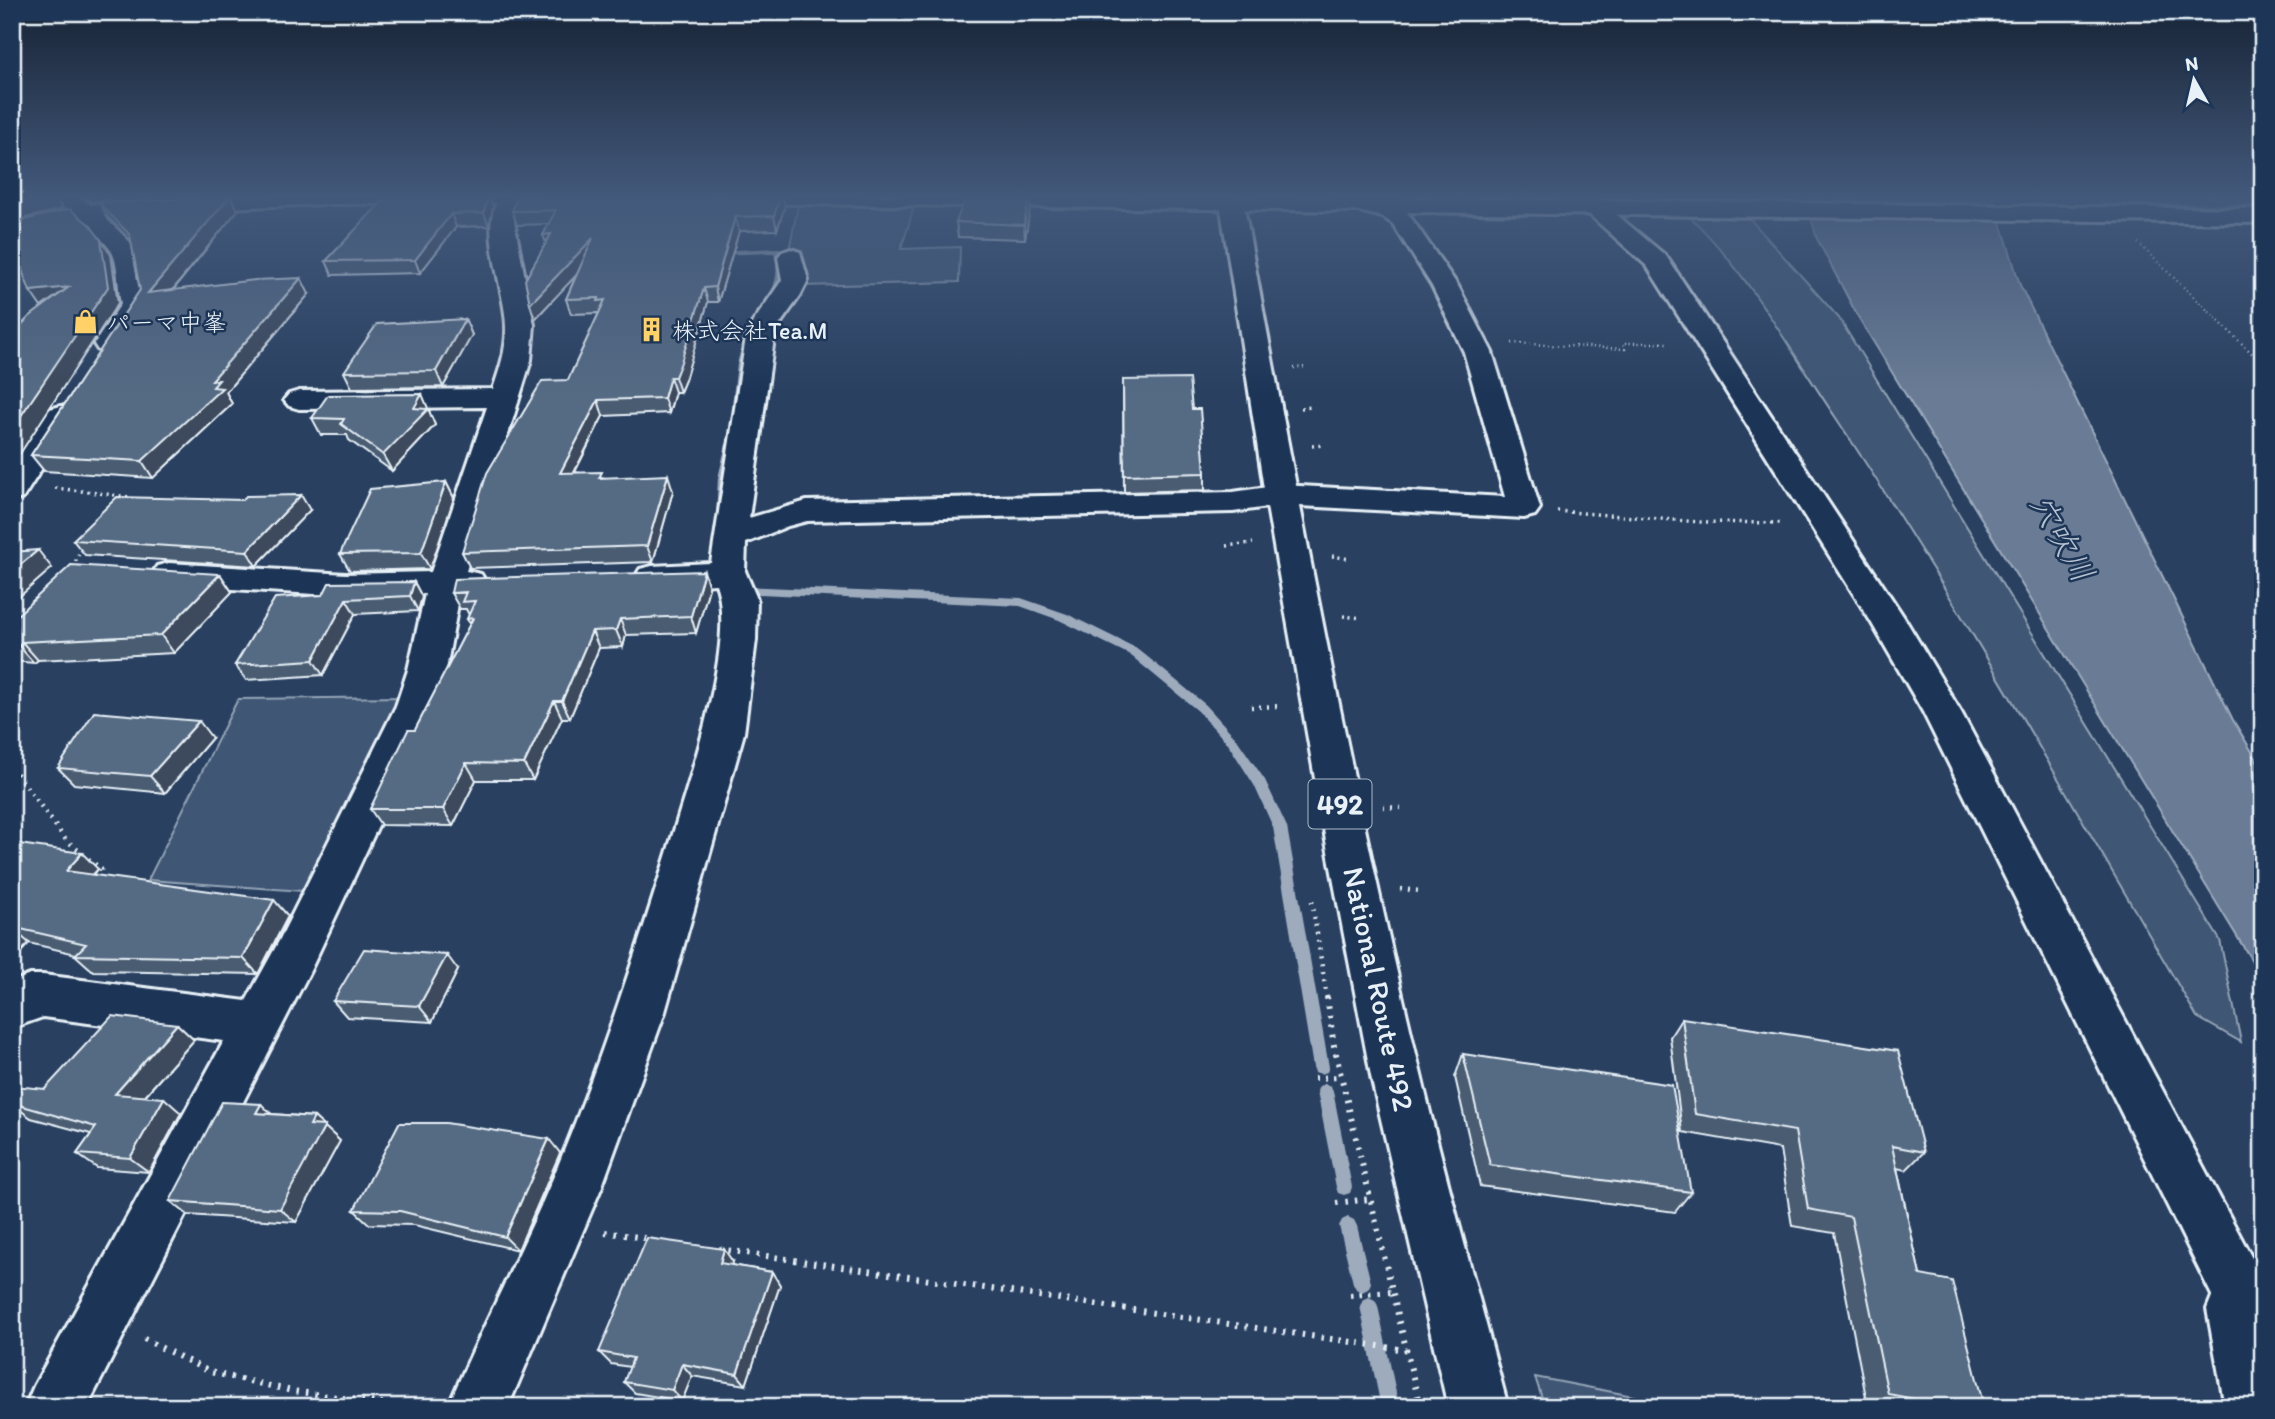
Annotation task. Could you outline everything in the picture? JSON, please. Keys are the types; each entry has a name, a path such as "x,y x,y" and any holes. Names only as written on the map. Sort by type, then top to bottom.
{"main road":[{"path":"96,362 134,304 127,262"},
{"path":"55,1407 295,955 415,706 427,670 445,583 517,360 520,325 509,262"},
{"path":"478,1407 576,1186 641,1012 724,733 738,640 739,599 729,554 761,331 787,296 795,280 791,262"},
{"name":"National Route 492","path":"1241,262 1281,495 1347,841 1396,1076 1478,1407"},
{"path":"627,578 697,576 777,518 807,511 1233,502 1281,495 1524,508 1474,344 1445,286 1430,262"},
{"path":"1658,262 1887,619 1942,712 2263,1338"},
{"path":"16,482 74,396"},
{"path":"299,400 504,398"},
{"path":"83,555 346,585 501,581"},
{"path":"12,1007 30,996 43,996 257,1024"},
{"path":"2227,1268 2255,1407"}],"path":[{"path":"2157,262 2263,364"},
{"path":"1474,344 1625,349 1623,343"},
{"path":"16,482 131,497 122,506"},
{"path":"1524,508 1700,522 1825,523"},
{"path":"1226,546 1257,543"},
{"path":"1251,707 1282,706"},
{"path":"12,767 66,840 101,869 103,883"},
{"path":"1371,806 1402,808"},
{"path":"1389,888 1421,891"},
{"path":"1314,1078 1341,1077"},
{"path":"1336,1203 1370,1199"},
{"path":"559,1225 655,1239"},
{"path":"710,1248 1403,1349"},
{"path":"1350,1295 1392,1292"},
{"path":"102,1319 210,1372 292,1391 410,1407"}],"shaded area":[{"path":"793,262 960,262 959,282 802,286"},
{"path":"1731,262 1789,262 1839,318 2220,940 2241,1042 2197,1017 1930,565 1750,287"},
{"path":"404,697 303,891 148,880 238,699"},
{"path":"1535,1377 1690,1407 1545,1407"}],"water":[{"name":"穴吹川","path":"1829,262 2013,262 2020,285 2233,720 2263,770 2263,979 1857,315"}],"building":[{"path":"19,262 104,262 108,287 12,429 12,335 29,317 69,287 30,291"},
{"path":"135,262 174,262 148,293 255,280 301,278 212,380 219,380 213,387 222,388 142,461 31,455 140,290"},
{"path":"535,262 570,262 530,304 525,280"},
{"path":"582,262 722,262 715,287 704,288 680,365 675,377 670,377 664,398 598,400 560,473 602,472 599,478 668,475 647,546 462,552 487,473 542,381 568,380 605,300 566,299"},
{"path":"465,319 436,371 344,372 377,324"},
{"path":"1189,379 1192,409 1200,409 1205,473 1124,475 1123,380"},
{"path":"422,394 414,408 428,409 383,455 341,424 344,419 312,418 328,395"},
{"path":"446,482 421,553 340,554 370,489"},
{"path":"301,495 247,551 73,540 117,497 243,500 246,496"},
{"path":"38,550 12,572 12,552"},
{"path":"71,565 220,574 161,635 22,642 19,646 12,645 12,620"},
{"path":"704,571 691,616 620,619 616,630 592,631 562,701 554,701 524,764 466,763 443,809 370,809 408,730 415,730 473,618 467,619 475,601 462,602 466,592 451,593 454,579"},
{"path":"414,582 410,596 346,599 313,660 235,665 275,598 323,595 329,583"},
{"path":"94,712 199,721 150,776 58,768"},
{"path":"19,844 82,853 66,871 274,900 243,958 75,955 86,944 12,927 12,851"},
{"path":"364,949 447,955 419,1006 333,1001"},
{"path":"112,1016 177,1024 115,1094 164,1098 130,1158 77,1154 96,1127 12,1103 14,1086 45,1089"},
{"path":"1682,1018 1898,1051 1924,1152 1892,1146 1920,1275 1952,1281 1984,1407 1956,1407 1888,1394 1851,1217 1808,1209 1795,1131 1695,1114"},
{"path":"1463,1054 1672,1085 1691,1192 1490,1165"},
{"path":"222,1102 261,1104 256,1113 314,1117 310,1125 325,1126 280,1209 170,1201"},
{"path":"399,1123 446,1123 549,1139 505,1237 400,1211 354,1210"},
{"path":"647,1238 724,1249 720,1263 772,1272 737,1374 682,1364 672,1390 624,1382 633,1358 599,1352"},
{"path":"53,1399 164,1405 48,1407"}],"waterway":[{"path":"772,299 781,275 781,262"},
{"path":"737,405 741,364 747,341"},
{"path":"721,516 723,478 731,444"},
{"path":"740,590 1021,602 1063,617 1134,652 1202,708 1232,741 1260,783 1280,827 1321,1067"},
{"path":"1325,1091 1344,1187"},
{"path":"1348,1226 1362,1283"},
{"path":"1369,1306 1390,1407"}],"place":[{"name":"パーマ中峯","path":"86,322"},
{"name":"株式会社Tea.M","path":"652,330"}]}
